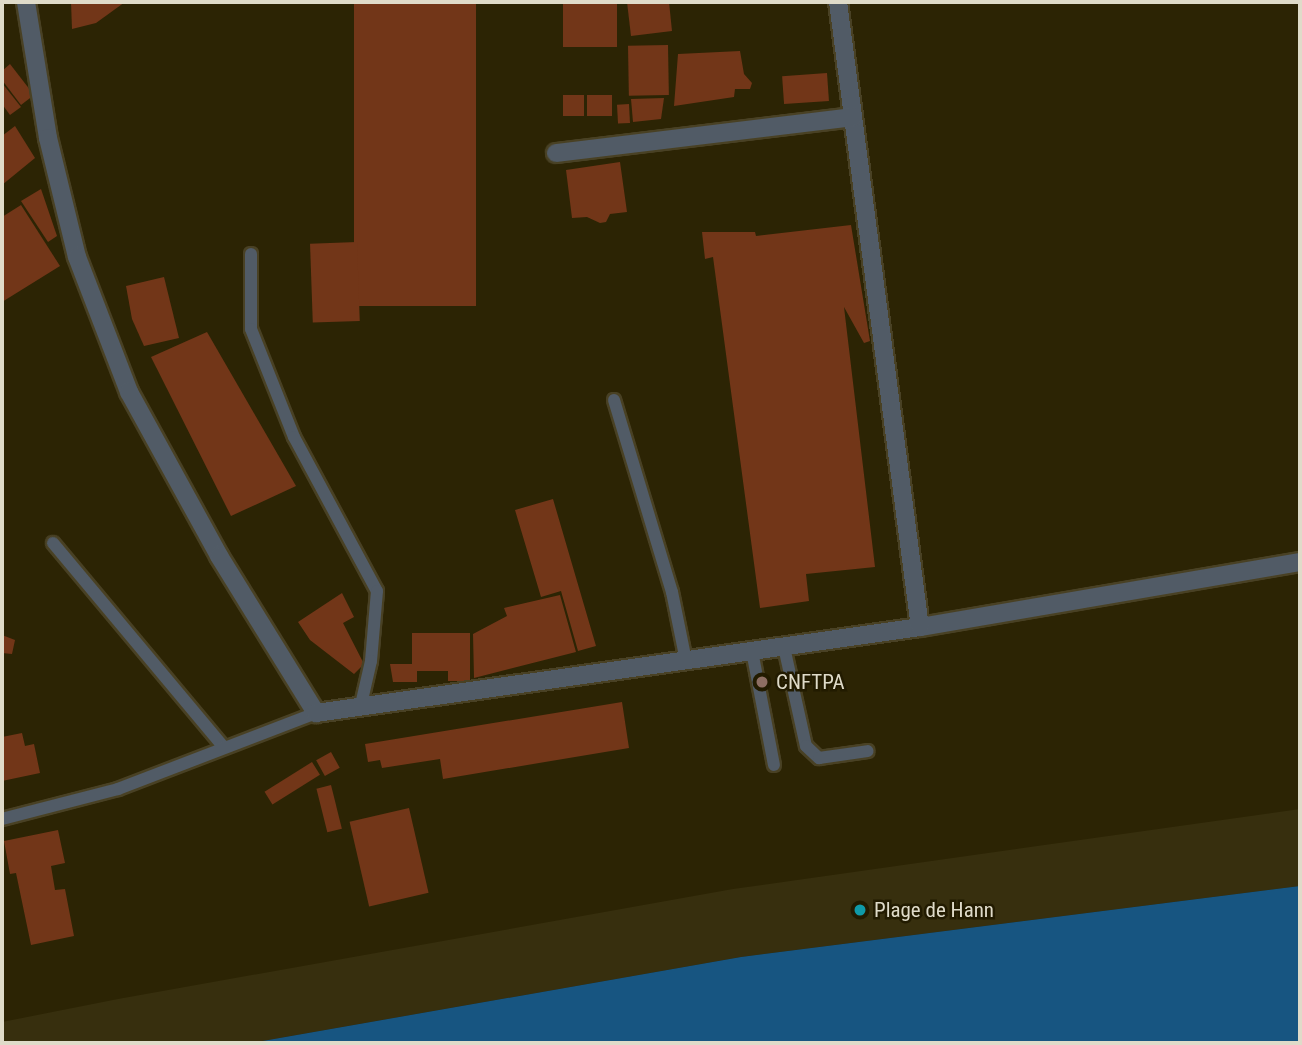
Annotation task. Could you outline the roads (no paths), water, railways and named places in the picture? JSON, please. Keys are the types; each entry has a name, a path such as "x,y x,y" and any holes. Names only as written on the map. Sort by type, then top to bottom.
{"street":[{"path":"26,2 48,138 77,257 129,392 219,556 316,713 360,709 920,627 1300,562"},
{"path":"838,2 920,627"},
{"path":"556,153 853,117"}],"lane":[{"path":"251,254 251,329 294,437 377,591 371,661 360,709"},
{"path":"614,400 673,592 686,661"},
{"path":"53,543 223,746"},
{"path":"784,647 806,746 819,758 868,751"},
{"path":"752,651 774,765"},
{"path":"2,819 118,789 223,746 316,713"}],"water":[{"path":"1300,886 1300,1043 251,1043 741,957"}],"place":[{"name":"CNFTPA","path":"762,682"},
{"name":"Plage de Hann","path":"860,910"}]}
